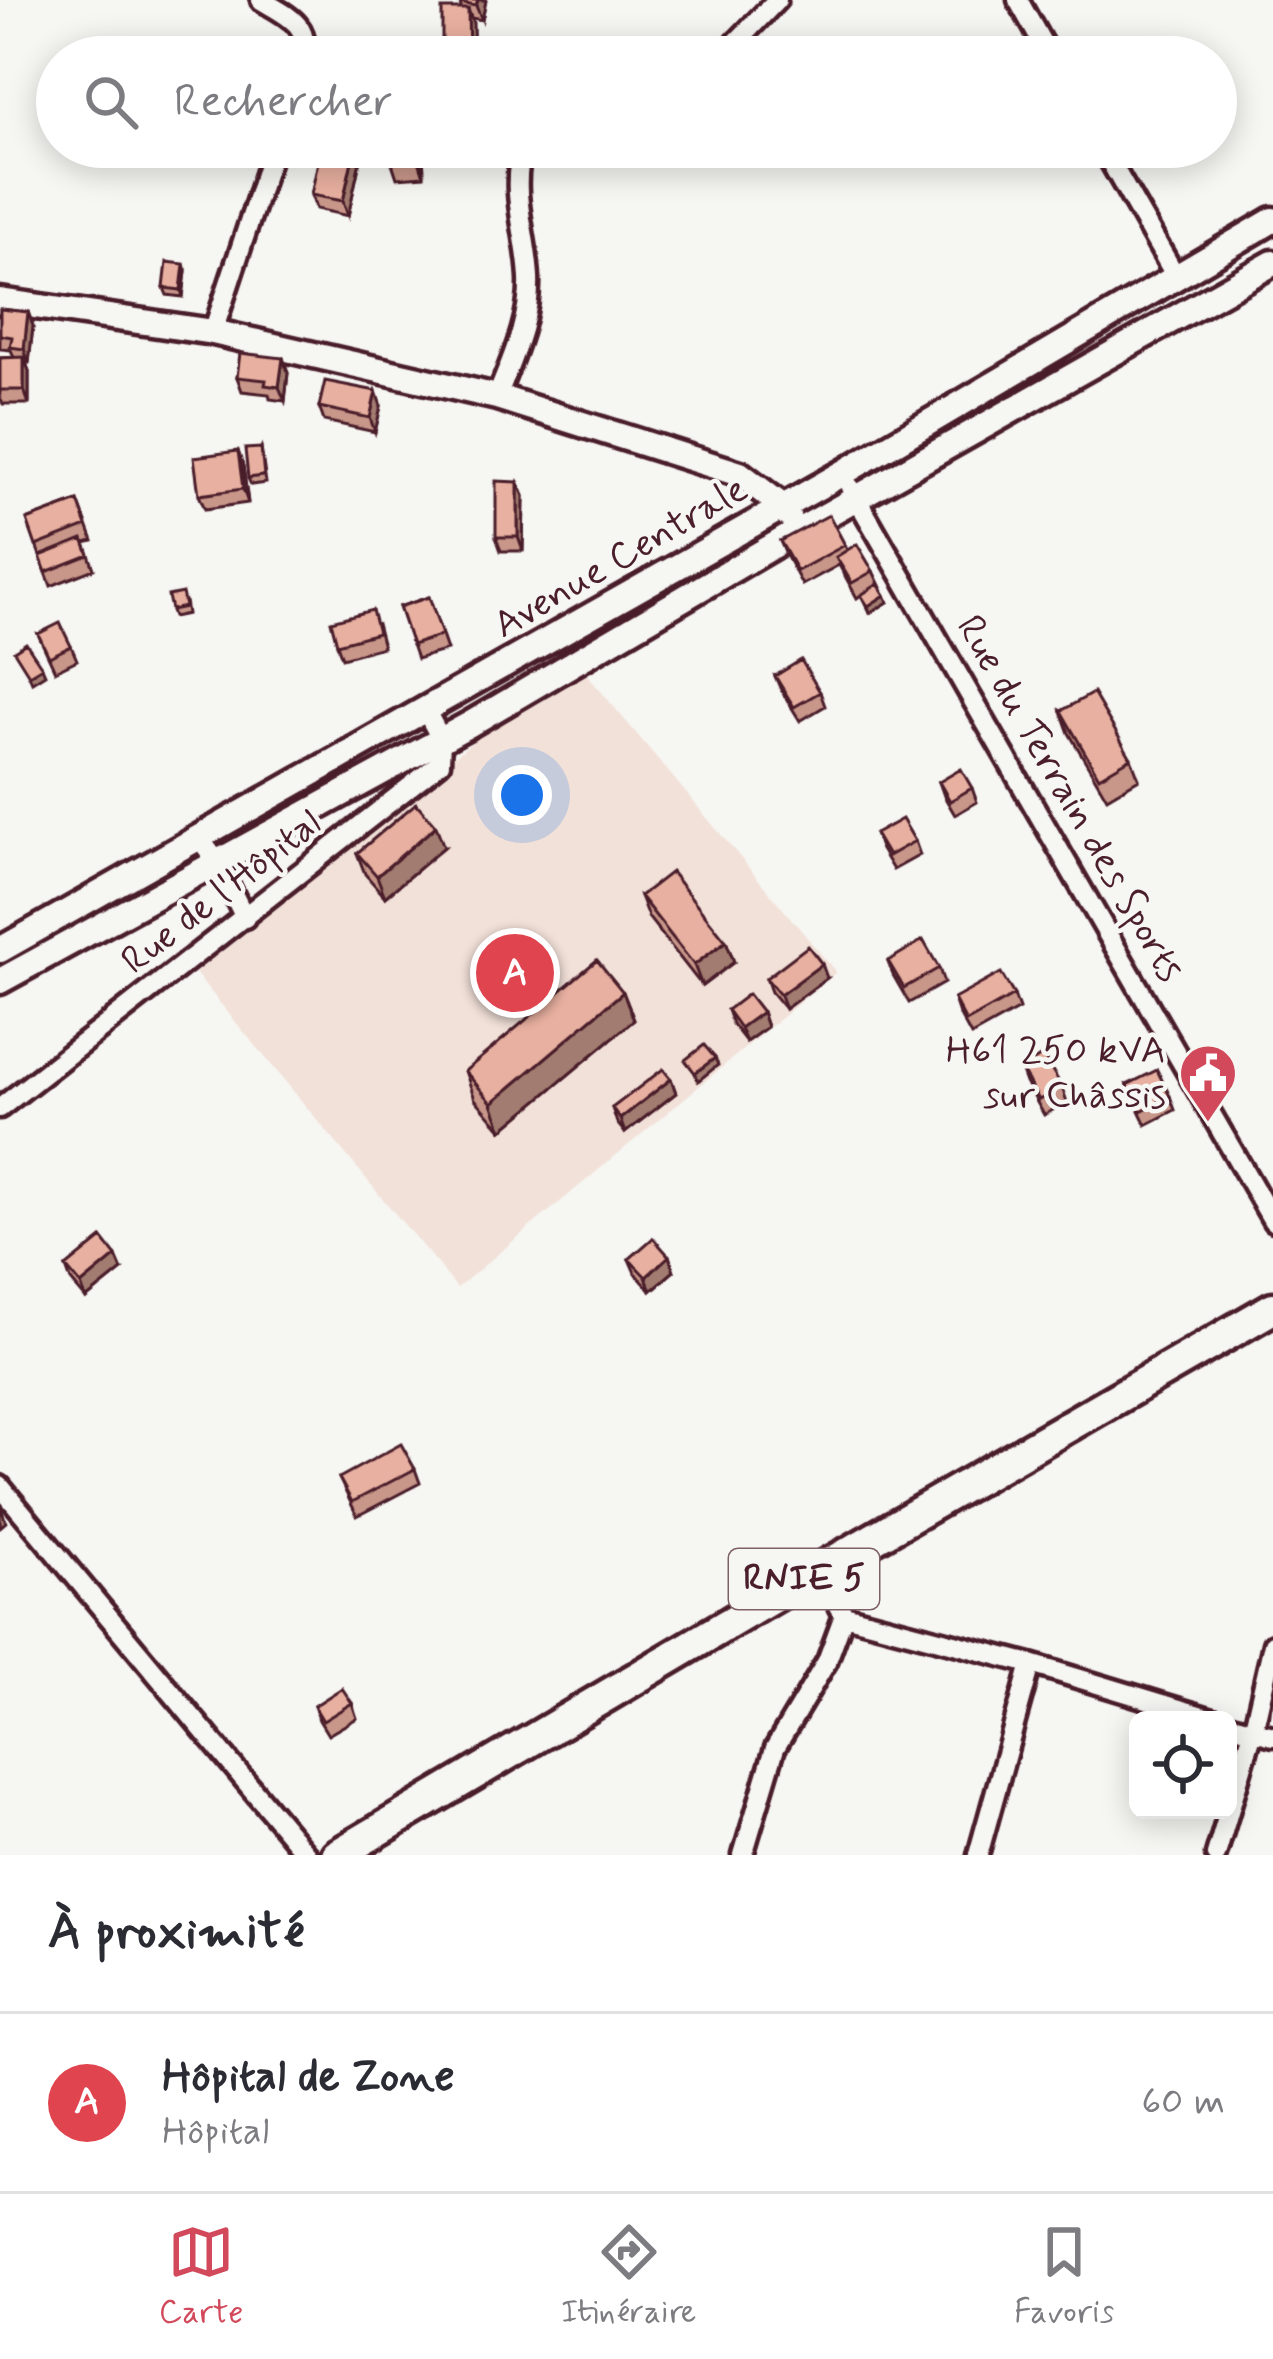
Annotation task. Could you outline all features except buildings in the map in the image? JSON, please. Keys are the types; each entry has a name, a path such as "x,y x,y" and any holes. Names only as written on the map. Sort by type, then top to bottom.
{"main road":[{"name":"RNIE 5","path":"338,1855 1273,1308"}],"street":[{"path":"261,0 297,22 305,36"},
{"path":"742,36 777,0"},
{"path":"1018,0 1039,36"},
{"path":"213,332 267,168"},
{"path":"497,397 528,295 516,193 518,168"},
{"path":"1114,168 1175,275"},
{"name":"Avenue Centrale","path":"0,950 843,473 1273,220"},
{"name":"Avenue Centrale","path":"0,981 470,724 798,531 1273,263"},
{"path":"0,301 213,332 497,397 740,473 782,506 798,531"},
{"name":"Rue du Terrain des Sports","path":"843,473 1273,1221"},
{"path":"426,711 441,739"},
{"name":"Rue de l'Hôpital","path":"0,1108 440,763 441,739"},
{"path":"200,839 218,863 245,918"},
{"path":"0,1486 308,1855"},
{"path":"819,1570 844,1615 1186,1711"},
{"path":"743,1855 775,1748 827,1661 844,1615"},
{"path":"1216,1855 1273,1644"},
{"path":"977,1855 1031,1664"},
{"path":"1237,1727 1273,1736"}],"shaded area":[{"path":"573,658 836,972 457,1288 195,973"}],"place":[{"name":"Hôpital de Zone","path":"515,973"},
{"name":"H61 250 kVA sur Châssis","path":"1208,1124"}]}
